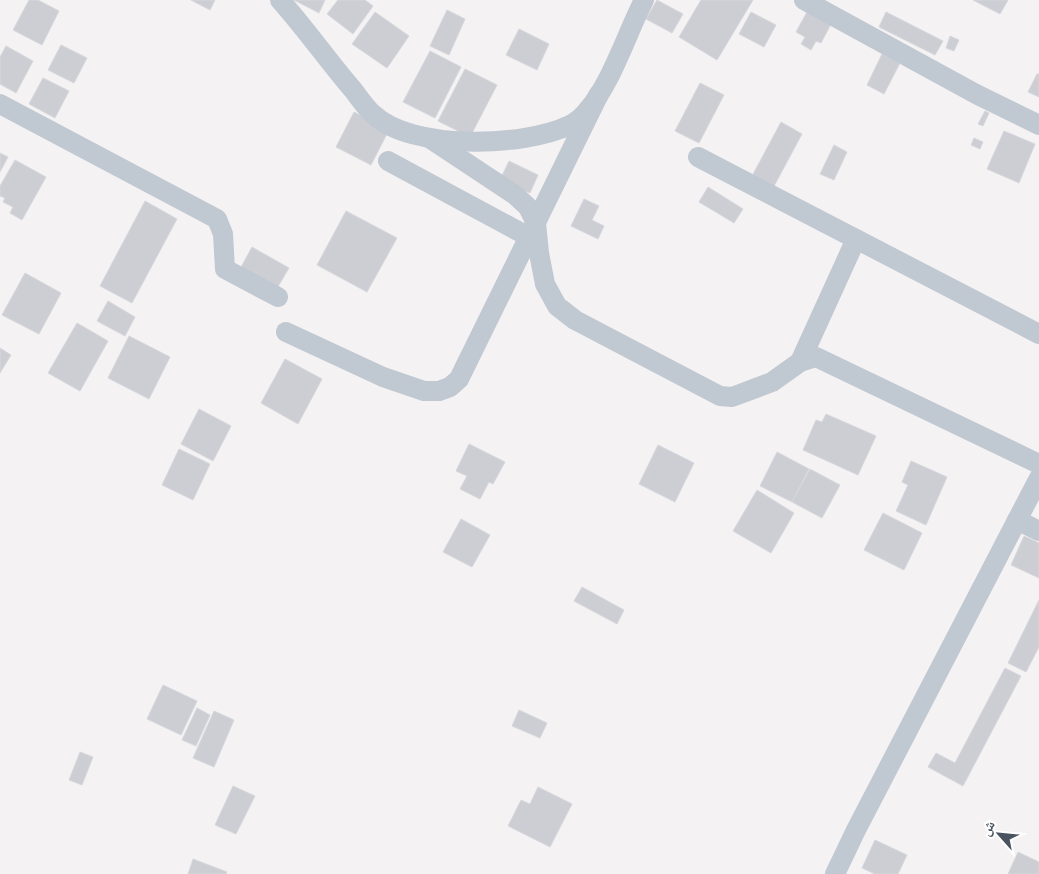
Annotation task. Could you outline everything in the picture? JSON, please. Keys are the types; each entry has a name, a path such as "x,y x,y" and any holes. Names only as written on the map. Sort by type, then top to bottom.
{"street":[{"path":"280,0 374,115 387,124 408,133 460,142 514,139 551,132 572,125 587,111 599,94"},
{"path":"286,332 383,376 424,391 438,391 450,387 459,379 644,0"},
{"path":"804,0 976,94 1039,125"},
{"path":"0,104 217,219 223,234 225,269 278,297"},
{"path":"429,138 514,195 528,207 545,284 557,306 575,320 720,396 732,397 772,382 800,362 816,357 1039,464"},
{"path":"698,157 1039,334"},
{"path":"388,161 533,230"},
{"path":"800,362 856,239"},
{"path":"835,874 1039,478"},
{"path":"1018,520 1039,531"}],"building":[{"path":"29,0 38,0 59,11 42,45 13,30"},
{"path":"191,0 215,0 210,10"},
{"path":"294,0 325,0 319,13"},
{"path":"338,0 365,0 373,6 353,34 327,14"},
{"path":"657,0 683,14 672,33 646,19"},
{"path":"701,0 753,0 717,60 679,37"},
{"path":"973,0 1008,0 1000,14"},
{"path":"447,10 465,19 449,55 430,46"},
{"path":"375,12 409,36 387,68 352,44"},
{"path":"751,12 776,25 764,47 739,34"},
{"path":"807,12 831,24 821,43 816,41 811,50 801,44 805,37 796,32"},
{"path":"886,12 943,41 935,55 879,27"},
{"path":"519,29 549,44 537,70 506,55"},
{"path":"950,36 959,40 954,51 946,48"},
{"path":"61,45 87,58 74,83 48,70"},
{"path":"6,46 33,61 16,93 0,84 0,57"},
{"path":"430,51 461,67 435,118 403,102"},
{"path":"882,54 900,63 884,94 867,85"},
{"path":"465,69 497,85 470,137 438,121"},
{"path":"1037,74 1039,74 1039,97 1028,92"},
{"path":"43,78 69,91 55,118 29,104"},
{"path":"700,83 724,95 699,143 675,131"},
{"path":"985,111 989,113 983,126 978,124"},
{"path":"354,112 389,130 371,165 336,147"},
{"path":"781,122 802,134 773,188 752,176"},
{"path":"1004,131 1035,144 1019,183 987,169"},
{"path":"974,138 983,142 980,149 971,145"},
{"path":"834,145 847,152 834,180 820,174"},
{"path":"0,153 8,157 0,172"},
{"path":"15,160 46,177 22,220 10,213 13,207 3,202 5,198 0,196 0,186"},
{"path":"509,161 538,175 530,193 500,180"},
{"path":"708,187 743,209 734,223 699,202"},
{"path":"584,199 599,206 592,220 604,226 598,239 571,226"},
{"path":"145,201 177,219 132,303 100,286"},
{"path":"346,211 397,238 367,292 317,265"},
{"path":"252,247 289,268 276,290 240,269"},
{"path":"25,273 61,293 39,334 2,315"},
{"path":"108,301 135,317 125,336 97,321"},
{"path":"77,323 108,341 80,391 48,373"},
{"path":"129,336 170,357 149,399 108,378"},
{"path":"0,348 11,355 0,373"},
{"path":"285,359 322,379 298,424 261,403"},
{"path":"199,409 231,426 213,461 181,444"},
{"path":"826,414 876,436 858,475 803,450 816,420 822,422"},
{"path":"469,444 505,462 493,484 489,482 480,499 460,489 467,476 456,471"},
{"path":"658,445 694,463 675,502 639,484"},
{"path":"179,449 210,464 193,500 162,485"},
{"path":"777,452 809,469 792,502 760,486"},
{"path":"911,461 947,477 926,525 896,511 908,485 902,482"},
{"path":"810,469 840,485 822,518 792,502"},
{"path":"757,490 794,513 771,553 733,531"},
{"path":"883,513 922,533 904,570 864,550"},
{"path":"461,519 490,535 472,567 443,552"},
{"path":"1024,536 1039,543 1039,578 1011,565"},
{"path":"582,587 624,610 617,624 574,601"},
{"path":"1039,600 1039,647 1026,672 1008,663"},
{"path":"1005,668 1021,676 963,786 928,767 936,753 955,763"},
{"path":"163,685 197,701 181,735 147,719"},
{"path":"197,708 210,715 196,746 182,740"},
{"path":"519,710 547,723 540,738 512,726"},
{"path":"214,711 234,720 214,767 193,758"},
{"path":"80,752 93,757 82,785 69,780"},
{"path":"233,786 255,796 236,834 215,825"},
{"path":"538,787 572,804 550,847 508,826 521,800 530,804"},
{"path":"875,840 907,855 898,874 875,874 862,868"},
{"path":"1018,852 1039,862 1039,874 1008,874"},
{"path":"193,859 227,872 226,874 188,874"}]}
